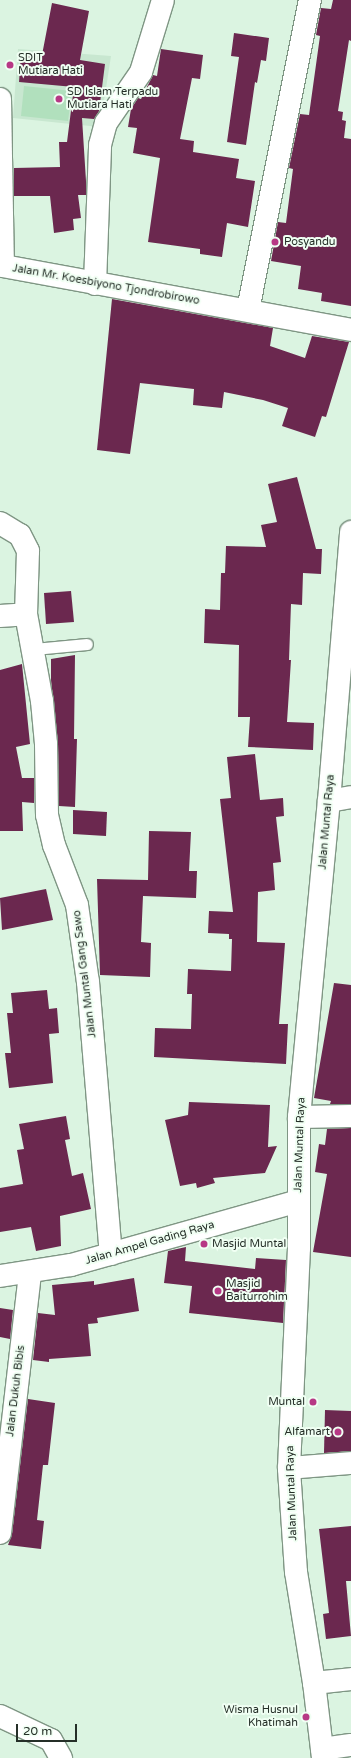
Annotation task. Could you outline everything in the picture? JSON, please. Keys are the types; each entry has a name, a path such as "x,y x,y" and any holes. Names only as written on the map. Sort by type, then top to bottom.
{"main road":[{"path":"95,284 100,145 106,123 141,72 163,0"},
{"path":"248,310 310,0"},
{"name":"Jalan Mr. Koesbiyono Tjondrobirowo","path":"0,99 2,266 351,330"},
{"name":"Jalan Muntal Gang Sawo","path":"0,523 20,535 28,551 26,614 34,649 46,744 47,815 54,846 77,905 88,982 111,1254"},
{"name":"Jalan Muntal Raya","path":"322,1753 314,1683 296,1572 289,1468 299,1248 299,1117 329,801 351,532"},
{"path":"0,616 26,614"},
{"path":"329,801 351,797"},
{"path":"299,1117 351,1116"},
{"name":"Jalan Ampel Gading Raya","path":"0,1276 30,1273 111,1254 298,1202"},
{"name":"Jalan Dukuh Bibis","path":"0,1533 30,1273"},
{"path":"289,1468 351,1463"},
{"path":"314,1683 351,1679"},
{"path":"0,1716 51,1740 62,1758"},
{"path":"322,1753 351,1745"}],"lane":[{"path":"34,649 87,644"}],"shaded area":[{"name":"SD Islam Terpadu Mutiara Hati","path":"18,49 111,56 100,127 13,118"},
{"path":"24,86 72,91 68,121 21,116"}],"building":[{"path":"333,0 351,0 351,41 349,40 338,111 343,112 342,120 346,121 344,138 351,139 351,306 321,301 322,293 298,289 301,266 271,261 278,222 286,223 293,169 289,168 300,114 309,115 320,36 316,35 321,8 331,9"},
{"path":"52,3 89,11 80,60 105,64 99,111 94,119 82,118 86,195 78,195 81,218 73,219 74,230 54,233 50,196 14,196 14,168 60,167 59,142 67,142 74,87 19,82 21,53 42,55"},
{"path":"234,33 269,38 266,61 261,60 257,83 255,82 246,145 227,142 239,57 231,56"},
{"path":"161,49 203,55 200,79 192,78 180,139 194,141 193,152 239,159 236,178 255,181 248,227 227,223 222,257 200,254 200,249 148,242 160,158 133,153 137,128 128,127 131,109 138,98 141,99 153,75 157,76"},
{"path":"112,299 273,328 270,346 305,358 312,336 349,342 326,417 322,416 315,437 282,426 288,408 263,400 224,392 222,408 193,405 194,389 140,383 130,454 97,450"},
{"path":"297,477 316,549 322,549 321,574 303,573 302,605 291,604 289,660 291,660 287,722 314,723 313,750 248,747 250,717 238,717 239,645 204,643 205,609 220,610 221,573 225,573 226,546 266,547 261,525 277,522 268,484"},
{"path":"71,591 74,622 46,624 44,593"},
{"path":"75,655 74,739 77,739 75,807 59,806 58,743 51,680 51,659"},
{"path":"22,664 30,744 16,747 22,778 34,778 34,803 22,802 23,831 0,831 0,670"},
{"path":"255,754 260,800 283,798 284,816 276,817 281,862 273,863 275,890 258,892 257,942 285,943 279,1024 288,1024 286,1064 154,1057 155,1028 191,1029 192,994 187,994 188,969 231,971 232,939 229,939 229,934 208,933 209,911 233,912 220,799 231,798 227,757"},
{"path":"73,810 107,812 106,836 73,834"},
{"path":"149,831 191,832 189,871 197,871 196,898 143,896 141,942 151,943 150,977 100,975 97,879 148,880"},
{"path":"46,889 53,920 2,930 0,898"},
{"path":"334,983 351,985 351,1104 330,1104 331,1101 314,1098"},
{"path":"47,990 49,1009 57,1008 59,1033 49,1034 53,1083 9,1088 5,1053 11,1053 7,1013 13,1013 11,993"},
{"path":"189,1102 270,1105 268,1147 277,1146 265,1173 213,1178 215,1183 197,1188 196,1183 180,1186 165,1120 188,1115"},
{"path":"66,1116 70,1139 65,1140 72,1176 83,1173 91,1209 60,1216 61,1246 36,1251 31,1227 0,1232 0,1188 23,1184 17,1150 24,1149 19,1124"},
{"path":"351,1128 351,1257 313,1252 327,1174 315,1172 319,1144 325,1145 327,1129"},
{"path":"186,1247 185,1261 255,1269 256,1258 286,1260 283,1323 189,1313 192,1286 164,1283 168,1251"},
{"path":"134,1278 139,1311 97,1318 98,1323 88,1324 91,1356 49,1359 49,1362 33,1360 38,1313 55,1315 52,1285 94,1281 94,1285"},
{"path":"0,1308 13,1310 10,1339 0,1337"},
{"path":"28,1399 55,1403 48,1465 43,1465 37,1520 44,1521 41,1549 8,1545 12,1534"},
{"name":"Alfamart","path":"325,1410 351,1411 351,1451 324,1453"},
{"path":"351,1526 351,1581 346,1581 351,1636 326,1639 323,1614 329,1613 319,1529"}],"place":[{"name":"SDIT Mutiara Hati","path":"10,65"},
{"name":"SD Islam Terpadu Mutiara Hati","path":"59,99"},
{"name":"Posyandu","path":"275,242"},
{"name":"Masjid Muntal","path":"204,1244"},
{"name":"Masjid Baiturrohim","path":"218,1291"},
{"name":"Muntal","path":"313,1402"},
{"name":"Alfamart","path":"338,1432"},
{"name":"Wisma Husnul Khatimah","path":"306,1717"}]}
